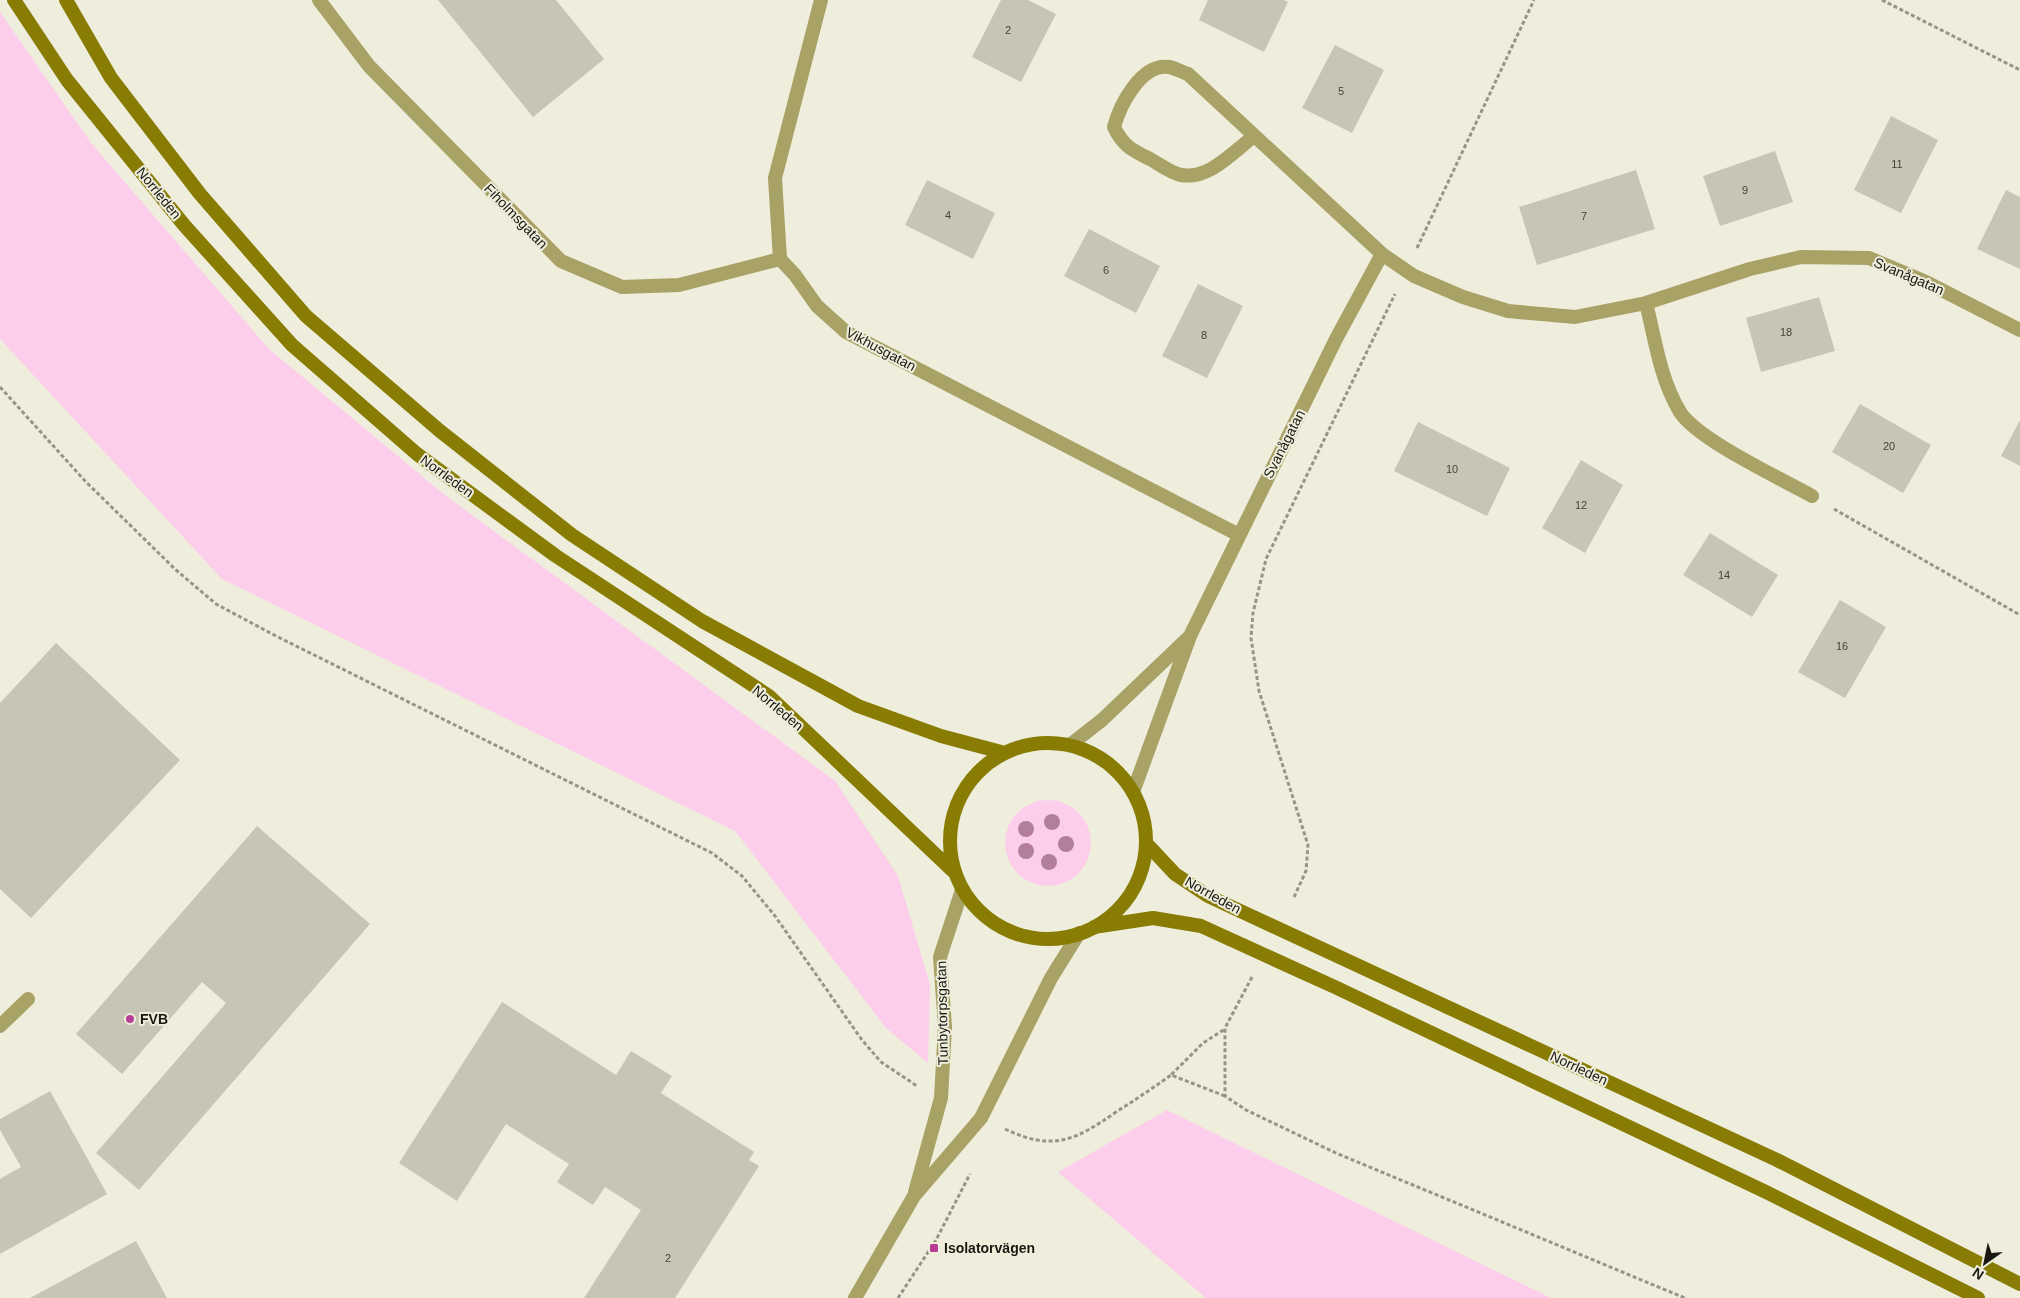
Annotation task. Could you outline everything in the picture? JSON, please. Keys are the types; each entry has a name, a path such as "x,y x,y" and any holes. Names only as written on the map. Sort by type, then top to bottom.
{"main road":[{"name":"Norrleden","path":"14,0 67,80 184,225 292,345 425,460 556,556 769,696 955,873"},
{"path":"66,0 111,78 200,194 306,316 440,431 572,535 702,621 858,706 941,736 1005,753"},
{"path":"1048,743 1070,745 1103,760 1122,776 1133,792 1144,821 1146,843 1144,861 1138,881 1120,908 1094,927 1079,934 1061,939 1023,936 989,920 962,890 955,873 950,855 950,835 958,801 975,775 1005,753 1027,745 1048,743"},
{"name":"Norrleden","path":"1146,843 1175,874 1208,896 1777,1160 2020,1284"},
{"path":"1094,927 1153,918 1201,926 1337,988 1766,1192 1978,1298"}],"street":[{"name":"Fiholmsgatan","path":"319,0 369,66 560,261 622,287 679,285 780,259"},
{"path":"780,259 775,178 821,0"},
{"name":"Svanågatan","path":"1253,136 1212,169 1198,175 1180,174 1132,150 1121,141 1114,127 1118,113 1131,90 1150,70 1169,66 1188,74 1382,254 1414,276 1463,297 1508,311 1550,317 1575,317 1646,303 1750,269 1801,258 1869,258 1926,282 2020,330"},
{"name":"Svanågatan","path":"1133,792 1190,636 1336,339 1382,254"},
{"name":"Vikhusgatan","path":"780,259 795,275 817,306 846,332 1239,534"},
{"path":"1646,303 1664,376 1681,413 1709,438 1812,496"},
{"name":"Svanågatan","path":"1070,745 1102,720 1190,636"},
{"name":"Tunbytorpsgatan","path":"914,1196 942,1098 945,1027 940,957 962,890"},
{"name":"Tunbytorpsgatan","path":"855,1298 914,1196 981,1118 1051,978 1079,934"},
{"path":"0,1026 28,999"}],"path":[{"path":"1294,897 1306,872 1308,844 1259,691 1250,638 1253,613 1266,559 1406,271 1534,0"},
{"path":"1882,0 2020,70"},
{"path":"0,387 86,482 176,570 216,604 712,853 742,876 775,916 862,1040 881,1062 906,1080 942,1098"},
{"path":"1812,496 2020,615"},
{"path":"981,1118 1021,1136 1044,1142 1066,1140 1088,1132 1171,1075 1203,1043 1225,1028 1255,972"},
{"path":"1225,1028 1225,1096"},
{"path":"1171,1075 1225,1096 1246,1110 1336,1153 1685,1298"},
{"path":"898,1298 936,1240 974,1166"}],"shaded area":[{"path":"0,12 91,143 269,349 446,496 835,781 898,876 930,985 928,1063 886,1028 735,831 222,579 0,339"},
{"path":"1048,800 1064,803 1072,807 1084,819 1088,827 1091,843 1088,859 1084,867 1072,879 1064,883 1048,886 1032,883 1024,879 1012,867 1008,859 1005,843 1008,827 1012,819 1024,807 1032,803"},
{"path":"1167,1110 1551,1298 1206,1298 1058,1172"}],"building":[{"path":"438,0 556,0 604,59 533,117"},
{"path":"1001,0 1028,0 1056,14 1021,82 972,57"},
{"path":"1208,0 1284,0 1288,2 1264,52 1199,20"},
{"path":"1335,45 1384,70 1352,133 1302,108"},
{"path":"1891,116 1938,140 1901,213 1854,190"},
{"path":"1775,151 1793,202 1720,226 1703,176"},
{"path":"1636,170 1655,229 1537,265 1519,207"},
{"path":"927,180 995,213 973,259 905,225"},
{"path":"2006,190 2020,197 2020,269 1977,249"},
{"path":"1089,229 1160,266 1136,313 1064,276"},
{"path":"1198,284 1243,306 1207,378 1162,356"},
{"path":"1819,297 1835,351 1761,372 1746,318"},
{"path":"1860,404 1931,445 1903,493 1832,452"},
{"path":"2020,420 2020,466 2001,456"},
{"path":"1418,422 1510,468 1487,516 1394,471"},
{"path":"1581,460 1623,485 1585,553 1542,528"},
{"path":"1710,533 1778,575 1752,617 1683,575"},
{"path":"1840,600 1886,627 1845,698 1798,672"},
{"path":"56,643 180,760 31,918 0,889 0,703"},
{"name":"FVB","path":"257,826 370,924 139,1190 96,1153 226,1003 202,982 122,1074 76,1034"},
{"path":"502,1002 616,1075 631,1051 672,1076 661,1093 754,1152 749,1160 759,1166 675,1298 584,1298 641,1210 605,1187 593,1205 557,1182 569,1164 506,1124 457,1201 399,1163"},
{"path":"50,1091 107,1194 0,1254 0,1179 21,1167 0,1130 0,1119"},
{"path":"136,1241 167,1298 30,1298"}],"place":[{"name":"FVB","path":"130,1019"},
{"name":"Isolatorvägen","path":"934,1248"}]}
